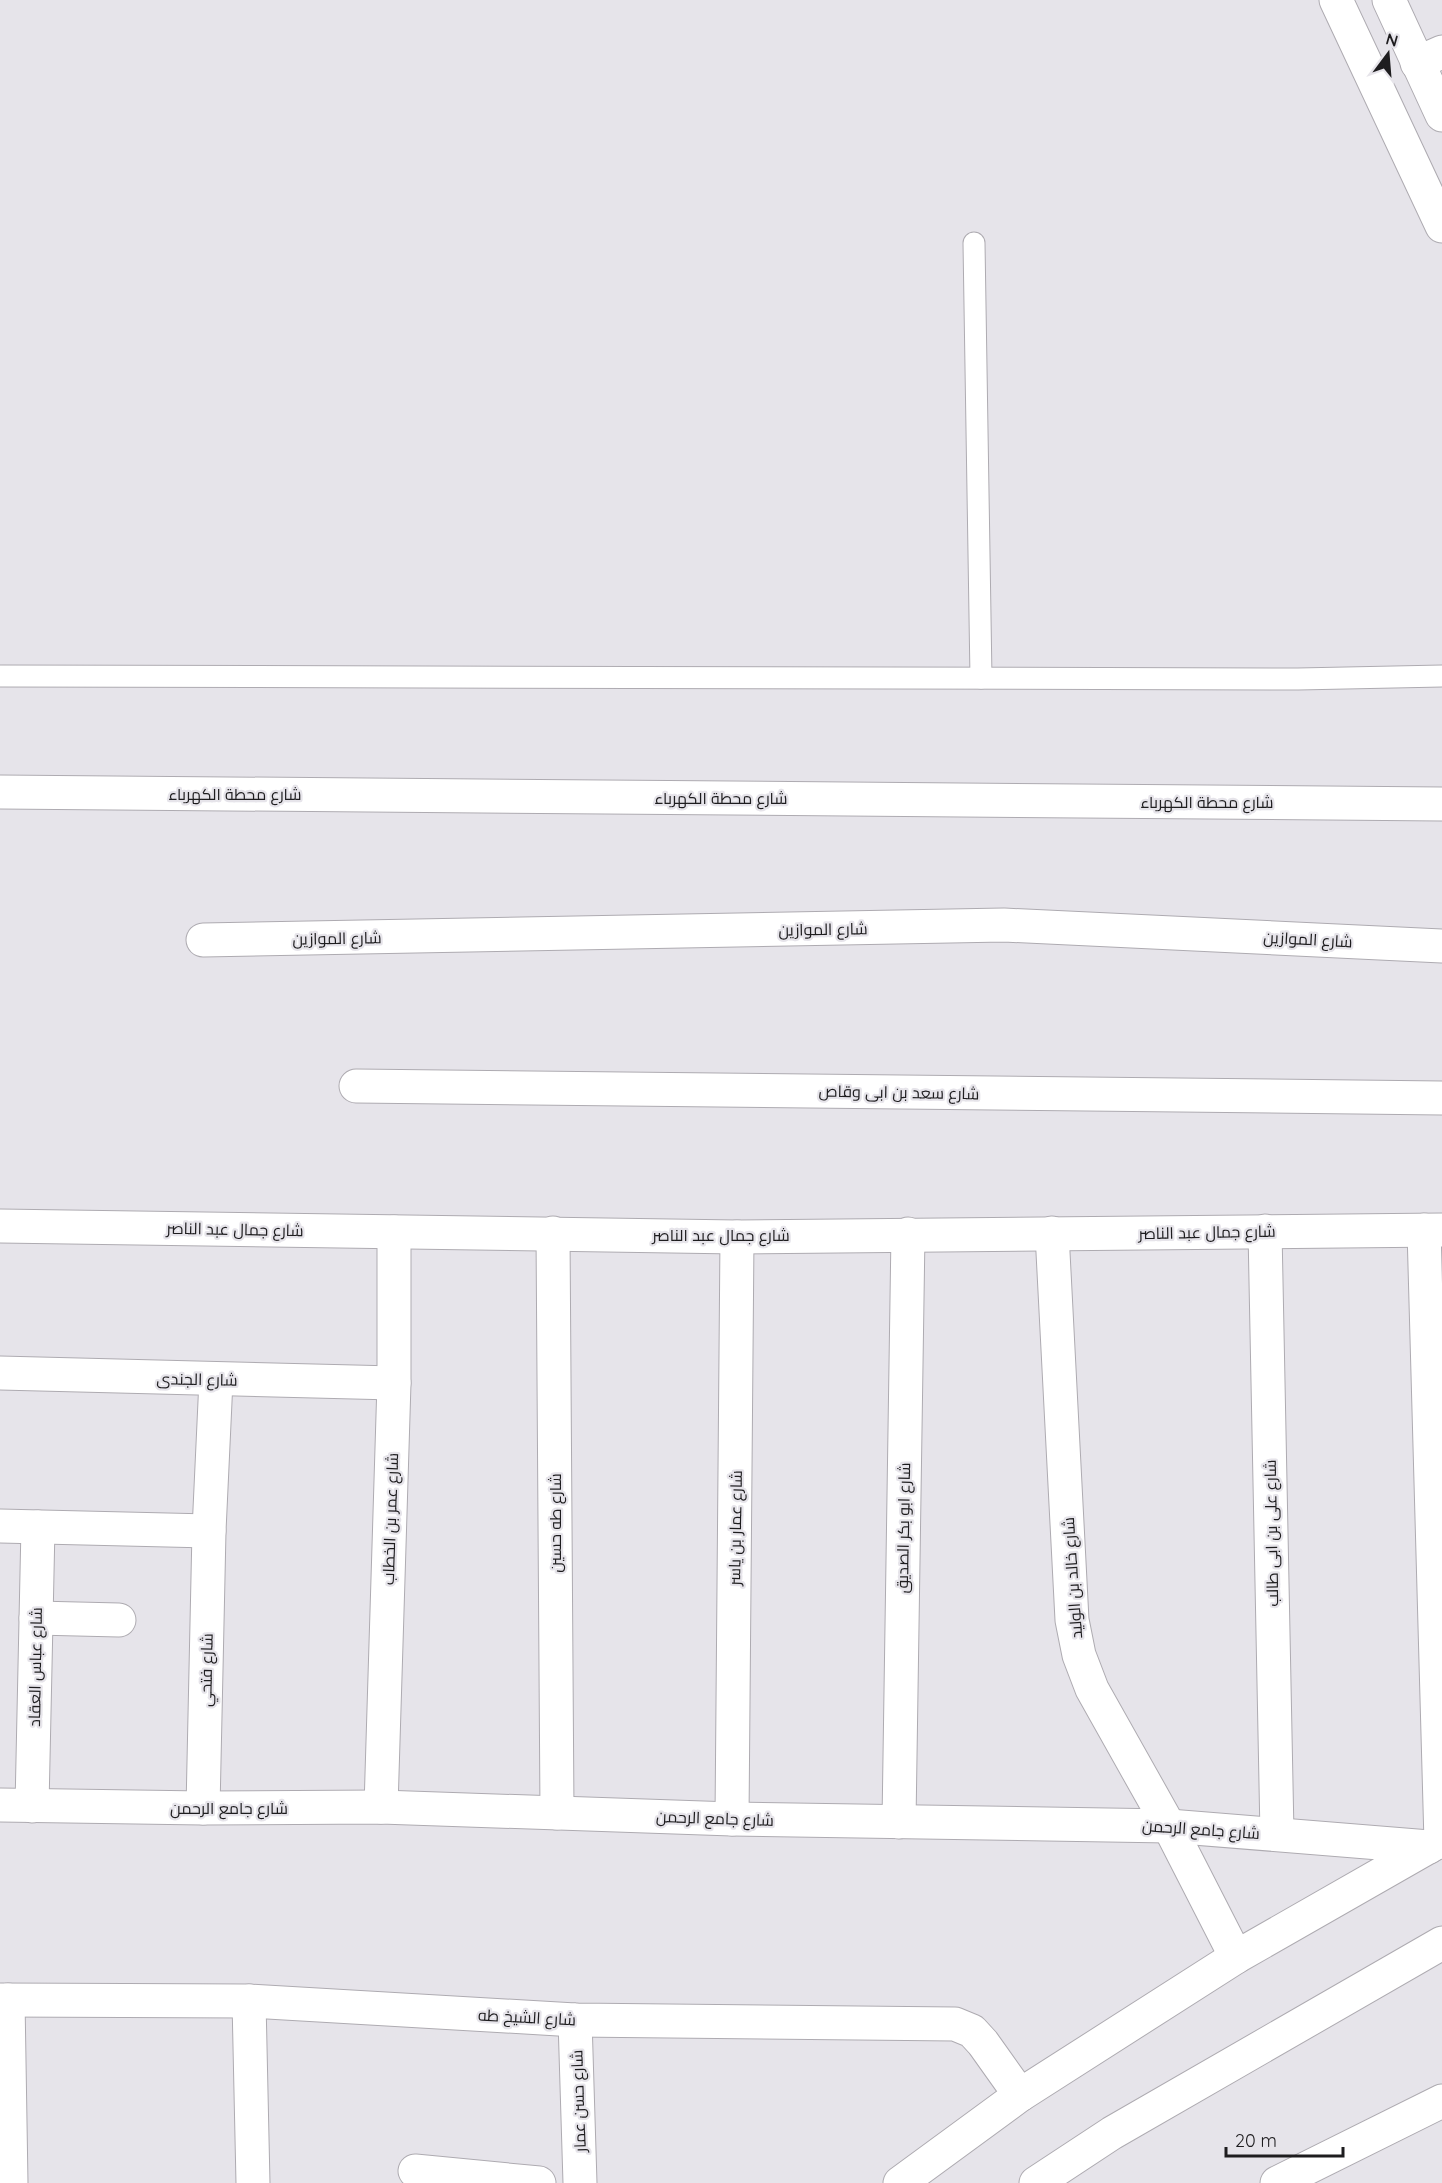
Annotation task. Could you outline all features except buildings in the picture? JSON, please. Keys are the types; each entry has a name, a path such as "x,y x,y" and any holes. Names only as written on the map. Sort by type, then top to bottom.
{"main road":[{"path":"1336,0 1442,226"},
{"path":"1389,0 1430,58 1442,115"},
{"name":"شارع محطة الكهرباء","path":"0,792 1442,804"},
{"name":"شارع الموازين","path":"203,940 1004,925 1442,946"},
{"name":"شارع سعد بن ابى وقاص","path":"356,1086 1442,1098"},
{"name":"شارع جمال عبد الناصر","path":"0,1226 737,1237 1433,1230"},
{"path":"900,2183 1020,2095 1236,1957 1437,1843 1433,1230"},
{"name":"شارع على بن ابى طالب","path":"1265,1231 1277,1834"},
{"name":"شارع عمر بن الخطاب","path":"381,1807 394,1383 394,1232"},
{"name":"شارع طه حسين","path":"553,1233 557,1813"},
{"name":"شارع خالد بن الوليد","path":"1052,1233 1072,1620 1079,1655 1092,1689 1170,1826 1236,1957"},
{"name":"شارع ابو بكر الصديق","path":"899,1822 908,1234"},
{"name":"شارع عمار بن ياسر","path":"732,1819 737,1237"},
{"name":"شارع الجندى","path":"0,1373 394,1383"},
{"name":"شارع فتحي","path":"203,1808 209,1531 216,1380"},
{"path":"0,1526 209,1531"},
{"name":"شارع عباس العقاد","path":"32,1806 38,1527"},
{"path":"36,1618 119,1620"},
{"name":"شارع جامع الرحمن","path":"0,1805 203,1808 381,1807 732,1819 1170,1826 1437,1843"},
{"path":"1036,2183 1112,2133 1442,1943"},
{"path":"4,2000 11,2183"},
{"name":"شارع الشيخ طه","path":"4,2000 249,2001 575,2020 955,2024 972,2031 983,2043 1020,2095"},
{"path":"249,2001 253,2183"},
{"name":"شارع حسن عمار","path":"575,2020 580,2183"},
{"path":"1277,2183 1442,2101"},
{"path":"415,2171 539,2183"}],"lane":[{"path":"974,243 981,678"},
{"path":"0,675 1298,679 1442,676"}]}
